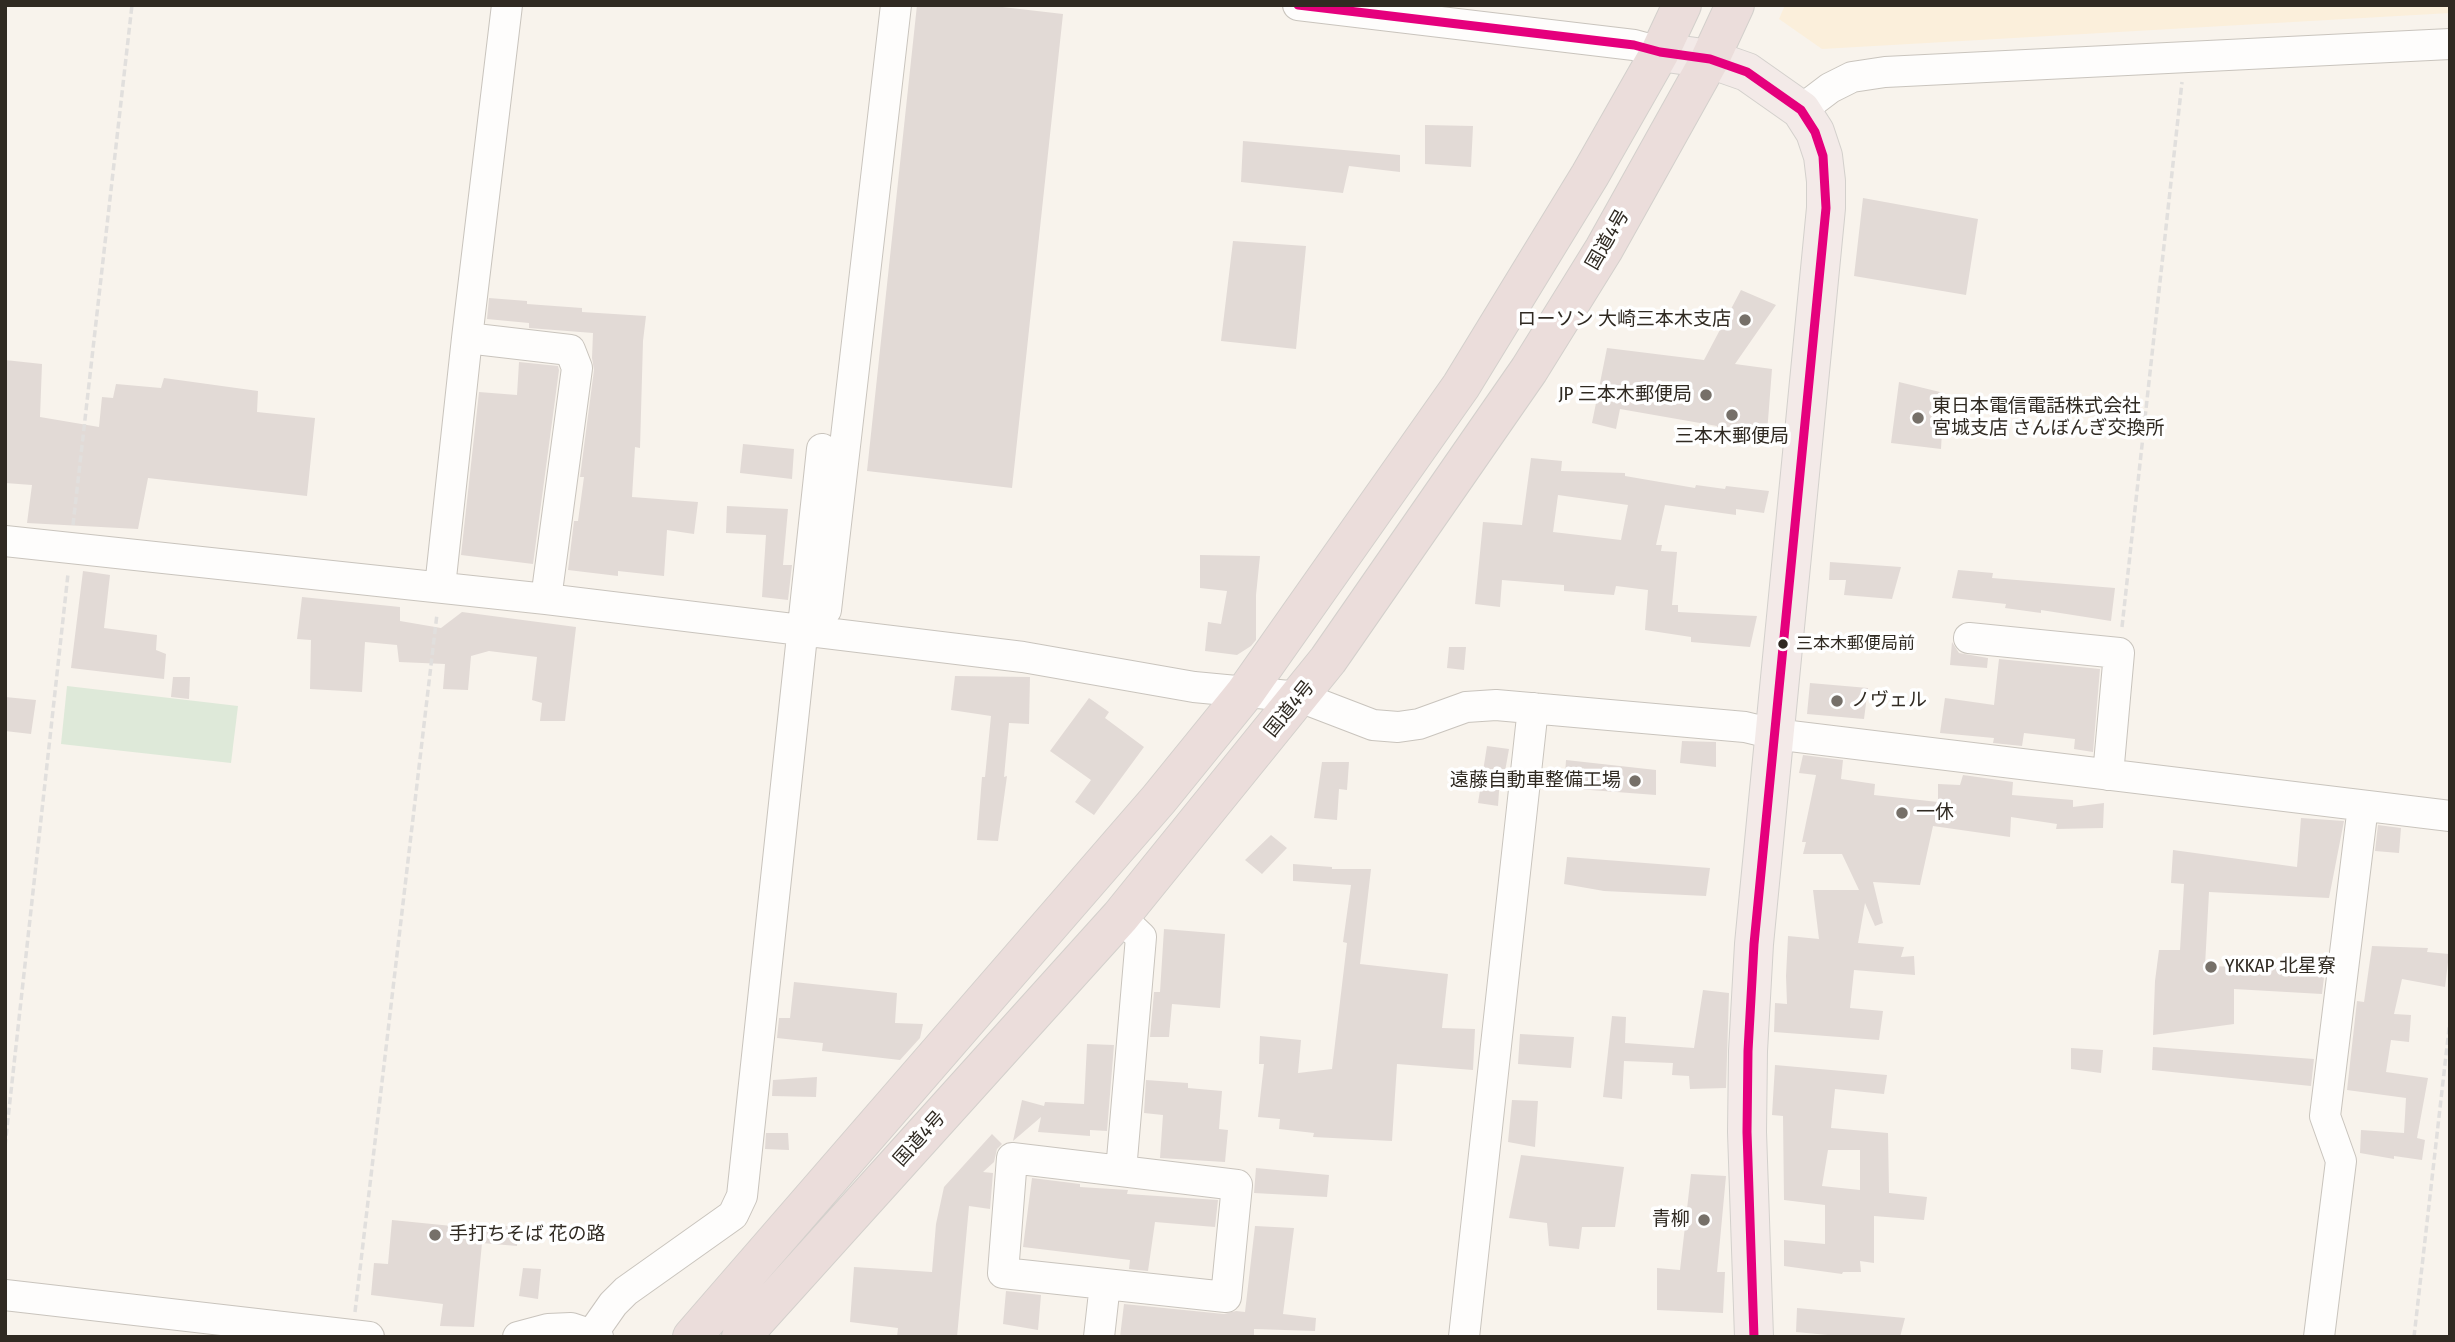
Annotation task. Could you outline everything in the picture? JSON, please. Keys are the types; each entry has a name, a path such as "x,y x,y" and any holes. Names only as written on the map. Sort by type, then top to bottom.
{"highway":[{"path":"692,1337 1159,799 1245,693 1461,386 1590,175 1660,52 1682,5"},
{"name":"国道4号","path":"741,1337 1120,918 1300,698 1529,370 1604,249 1710,59 1735,5"}],"main road":[{"path":"1660,52 1710,59 1746,72 1801,110 1815,132 1823,156 1826,208 1757,906 1748,1051 1748,1168 1754,1337"}],"street":[{"path":"440,587 507,5"},
{"path":"519,1337 548,1329 571,1328 595,1335 613,1304 733,1215 742,1196 896,5"},
{"path":"1298,5 1634,45 1660,52"},
{"path":"1801,110 1830,88 1852,77 1885,72 2450,44"},
{"path":"467,338 570,350 577,368 546,599"},
{"path":"813,632 822,449"},
{"path":"5,541 546,599 1023,657 1194,687 1300,698 1373,725 1398,727 1419,724 1466,706 1533,708 1745,727 1774,734 2450,816"},
{"path":"1969,638 2119,653 2108,775"},
{"path":"1464,1337 1533,708"},
{"path":"2319,1337 2341,1161 2325,1116 2363,806"},
{"path":"1120,918 1142,937 1121,1171"},
{"path":"1012,1158 1121,1171 1237,1185 1226,1297 1003,1273 1012,1158"},
{"path":"1099,1337 1105,1284"},
{"path":"5,1296 360,1336"}],"path":[{"path":"5,1146 132,5"},
{"path":"2119,653 2185,58"},
{"path":"360,1336 440,587"},
{"path":"2414,1337 2450,1020"}],"shaded area":[{"path":"1785,5 2450,5 2450,13 1822,49 1779,19"}],"green space":[{"path":"67,686 238,706 231,763 61,744"}],"building":[{"path":"917,5 985,5 1063,14 1012,488 867,471"},
{"path":"1425,125 1473,126 1471,167 1425,164"},
{"path":"1243,141 1400,155 1400,172 1349,166 1343,193 1241,182"},
{"path":"1863,198 1978,219 1966,295 1854,276"},
{"path":"1233,241 1306,246 1296,349 1221,341"},
{"name":"JP 三本木郵便局","path":"1741,290 1776,305 1735,364 1772,369 1766,446 1716,439 1717,426 1620,409 1616,429 1592,423 1607,348 1704,360"},
{"path":"489,298 582,308 582,312 646,316 640,448 635,447 632,497 698,502 694,534 667,530 664,576 618,571 618,576 568,570 574,521 578,521 584,477 580,477 594,370 593,333 529,328 529,323 487,319"},
{"path":"5,360 42,364 40,417 99,427 102,397 113,398 116,384 161,388 164,378 258,391 257,412 315,418 307,496 148,478 138,529 27,523 32,485 5,483"},
{"path":"519,362 558,366 559,370 533,564 461,555 479,392 517,395"},
{"name":"東日本電信電話株式会社 宮城支店 さんぼんぎ交換所","path":"1899,382 1944,393 1941,449 1891,443"},
{"path":"743,444 794,449 792,479 740,473"},
{"path":"1531,458 1562,461 1561,471 1625,473 1625,476 1695,488 1696,485 1725,489 1726,486 1769,491 1764,513 1736,509 1736,515 1665,505 1656,545 1662,545 1661,551 1677,552 1672,605 1678,605 1678,612 1757,616 1750,647 1691,642 1691,637 1645,630 1648,590 1616,586 1614,595 1564,591 1564,585 1502,580 1500,607 1475,604 1483,522 1522,525","holes":["1558,495 1628,505 1621,540 1553,532"]},
{"path":"727,506 788,509 783,565 792,565 788,600 762,597 766,535 726,533"},
{"path":"1200,555 1260,556 1256,595 1256,640 1237,655 1205,651 1208,622 1221,624 1227,591 1200,588"},
{"path":"1830,562 1901,567 1892,599 1844,595 1846,580 1829,580"},
{"path":"1958,570 1993,573 1992,578 2115,588 2111,621 2041,610 2041,613 2005,608 2006,604 1952,598"},
{"path":"83,571 110,575 104,628 157,635 156,650 166,654 164,679 71,668"},
{"path":"302,597 400,607 400,621 441,628 462,612 576,627 565,721 540,721 542,703 532,700 537,657 489,651 471,656 468,690 443,689 445,664 399,662 397,645 365,642 362,692 310,689 311,640 297,639"},
{"path":"1952,642 1959,653 1988,658 1987,668 1950,665"},
{"path":"1449,647 1466,647 1464,670 1447,668"},
{"path":"1999,659 2100,669 2093,752 2074,749 2075,739 2024,733 2022,746 1993,743 1994,738 1940,733 1945,698 1994,705"},
{"path":"955,676 1030,677 1029,724 1009,723 1004,777 1007,776 998,841 977,840 991,716 951,710"},
{"path":"173,677 190,677 189,699 171,697"},
{"name":"ノヴェル","path":"1810,683 1868,688 1864,719 1807,714"},
{"path":"5,697 36,700 31,734 5,731"},
{"path":"1089,698 1109,712 1105,718 1144,747 1094,815 1075,802 1091,780 1050,751"},
{"path":"1682,741 1716,742 1716,767 1680,763"},
{"path":"1487,746 1509,749 1504,777 1500,777 1498,806 1478,803"},
{"path":"1803,755 1843,760 1841,779 1875,784 1874,795 1938,802 1938,784 1960,785 1963,775 2013,782 2012,795 2073,800 2073,807 2104,803 2103,828 2056,829 2057,824 2011,817 2010,837 1933,826 1920,885 1873,882 1883,923 1875,926 1865,903 1858,943 1904,947 1901,957 1914,956 1915,975 1854,970 1850,1008 1883,1011 1879,1040 1774,1032 1775,1003 1787,1004 1788,936 1819,939 1813,890 1859,890 1842,854 1803,854 1806,842 1802,842 1816,775 1799,773"},
{"path":"1566,760 1656,770 1656,795 1564,788"},
{"path":"1322,762 1349,762 1347,790 1339,789 1337,820 1314,818"},
{"name":"YKKAP 北星寮","path":"2301,818 2344,821 2329,898 2209,892 2205,966 2325,969 2322,994 2234,989 2234,1024 2153,1035 2159,950 2180,950 2184,884 2171,883 2173,850 2297,867"},
{"path":"2378,825 2401,828 2399,853 2375,851"},
{"path":"1271,835 1287,848 1262,874 1245,860"},
{"path":"1567,857 1710,868 1706,896 1604,891 1564,884"},
{"path":"1293,864 1332,869 1371,869 1360,964 1448,974 1442,1028 1475,1029 1473,1070 1397,1064 1392,1141 1313,1137 1314,1133 1279,1129 1280,1119 1258,1117 1264,1064 1259,1064 1260,1036 1301,1040 1298,1073 1332,1069 1347,943 1343,942 1351,885 1293,881"},
{"path":"1164,929 1225,934 1220,1008 1172,1004 1169,1037 1150,1037 1154,992 1160,992"},
{"path":"2372,946 2428,948 2427,952 2449,954 2445,987 2402,979 2394,1014 2411,1015 2409,1042 2391,1040 2386,1072 2428,1078 2417,1138 2425,1140 2422,1160 2394,1156 2394,1159 2360,1153 2361,1130 2404,1133 2406,1098 2347,1090 2357,1001 2364,1002"},
{"path":"794,982 897,993 895,1023 923,1024 920,1038 900,1060 822,1051 823,1043 777,1038 779,1018 790,1018"},
{"path":"1703,990 1729,993 1726,1088 1690,1089 1689,1076 1672,1075 1673,1063 1624,1061 1622,1099 1603,1097 1612,1016 1626,1017 1625,1043 1694,1048"},
{"path":"1520,1034 1574,1037 1571,1068 1518,1064"},
{"path":"1087,1044 1114,1045 1107,1131 1090,1130 1090,1136 1038,1132 1041,1117 1013,1141 1022,1100 1044,1106 1045,1102 1084,1104"},
{"path":"2153,1047 2314,1059 2311,1086 2152,1070"},
{"path":"2071,1048 2103,1050 2101,1073 2071,1069"},
{"path":"1775,1065 1887,1075 1884,1094 1835,1089 1831,1128 1888,1133 1889,1193 1927,1197 1924,1220 1874,1216 1874,1263 1860,1261 1861,1272 1842,1274 1784,1266 1784,1240 1825,1244 1825,1205 1784,1200 1783,1116 1772,1115","holes":["1828,1150 1860,1150 1860,1190 1822,1186"]},
{"path":"817,1077 816,1097 772,1096 773,1080"},
{"path":"1146,1080 1188,1083 1188,1088 1222,1091 1219,1129 1228,1130 1225,1162 1160,1158 1163,1115 1144,1113"},
{"path":"1512,1100 1538,1101 1535,1147 1508,1142"},
{"path":"766,1133 788,1133 789,1150 765,1149"},
{"path":"992,1134 1002,1144 997,1149 994,1162 983,1172 993,1173 990,1209 969,1206 957,1337 897,1337 898,1328 850,1322 854,1267 932,1272 936,1224 944,1187"},
{"path":"1521,1155 1624,1167 1615,1227 1582,1227 1579,1249 1549,1246 1547,1223 1509,1218"},
{"path":"1256,1168 1329,1175 1327,1197 1254,1193"},
{"path":"1691,1174 1726,1176 1717,1272 1725,1272 1723,1313 1657,1310 1657,1268 1680,1270"},
{"path":"1032,1178 1080,1184 1080,1187 1128,1190 1127,1194 1218,1200 1215,1227 1155,1222 1148,1271 1129,1269 1130,1260 1023,1247"},
{"path":"392,1220 452,1226 517,1226 517,1246 482,1243 474,1327 440,1326 443,1304 371,1295 374,1263 388,1264"},
{"path":"1255,1226 1294,1228 1283,1314 1316,1318 1315,1331 1254,1329 1254,1337 1120,1337 1124,1304 1224,1314 1245,1312"},
{"path":"523,1268 541,1269 538,1299 519,1296"},
{"path":"1006,1291 1041,1295 1038,1330 1003,1324"},
{"path":"1797,1308 1905,1318 1900,1337 1849,1337 1796,1332"}],"transit line":[{"path":"1298,5 1634,45 1660,52 1710,59 1747,72 1801,110 1815,132 1823,156 1826,208 1754,944 1748,1051 1747,1132 1754,1337"}],"place":[{"name":"ローソン 大崎三本木支店","path":"1745,320"},
{"name":"JP 三本木郵便局","path":"1706,395"},
{"name":"三本木郵便局","path":"1732,415"},
{"name":"東日本電信電話株式会社 宮城支店 さんぼんぎ交換所","path":"1918,418"},
{"name":"三本木郵便局前","path":"1783,644"},
{"name":"ノヴェル","path":"1837,701"},
{"name":"遠藤自動車整備工場","path":"1635,781"},
{"name":"一休","path":"1902,813"},
{"name":"YKKAP 北星寮","path":"2211,967"},
{"name":"青柳","path":"1704,1220"},
{"name":"手打ちそば 花の路","path":"435,1235"}]}
